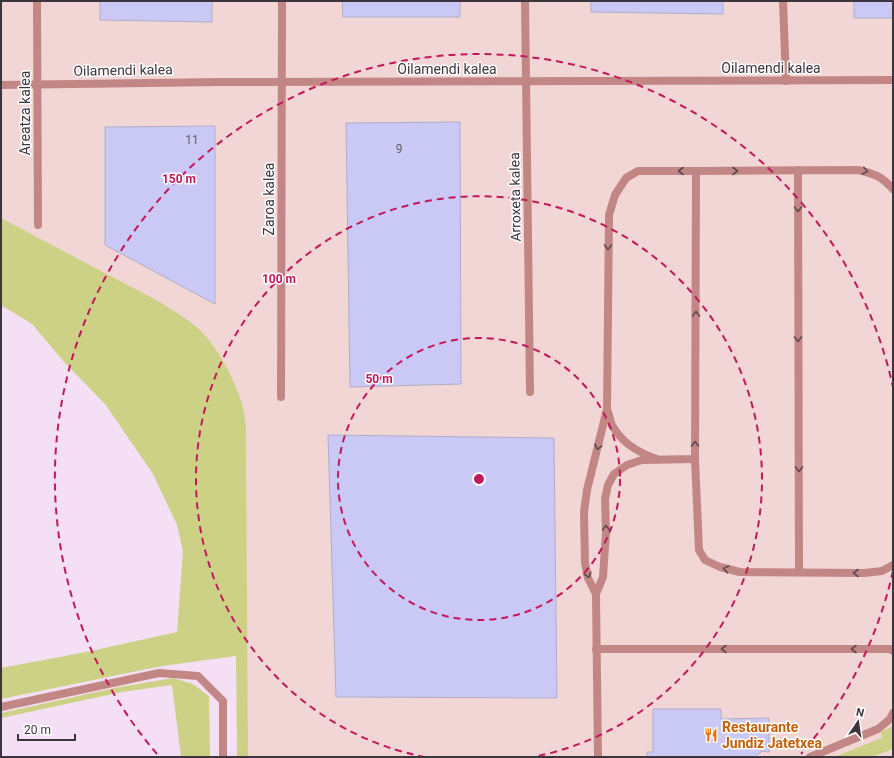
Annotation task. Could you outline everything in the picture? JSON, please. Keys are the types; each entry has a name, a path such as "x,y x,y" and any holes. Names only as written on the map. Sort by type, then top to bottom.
{"street":[{"name":"Areatza kalea","path":"37,1 38,225"},
{"name":"Zaroa kalea","path":"281,397 282,1"},
{"name":"Arroxeta kalea","path":"525,1 530,392"},
{"path":"783,1 786,81"},
{"name":"Oilamendi kalea","path":"1,84 893,80"},
{"path":"798,170 799,572"},
{"path":"596,594 588,578 585,563 584,512 587,490 607,409 609,215 615,195 626,178 638,171 858,170 875,174 887,182 893,189"},
{"path":"696,171 695,459 699,550 705,560 720,567 740,572 882,572 893,565"},
{"path":"607,409 612,424 620,436 635,449 657,459"},
{"path":"598,757 596,594 603,578 606,532 605,499 608,486 614,474 627,465 642,460 695,459"},
{"path":"596,649 890,649 893,651"},
{"path":"1,707 159,673 198,676 223,701 223,757"},
{"path":"810,757 878,729 890,719 893,713"}],"shaded area":[{"path":"1,1 893,1 893,757 248,757 246,425 241,401 231,377 220,357 202,333 182,316 160,302 1,218"}],"green space":[{"path":"1,218 160,302 188,320 209,340 225,365 234,383 242,404 246,425 248,757 237,757 236,656 162,666 1,699 1,668 86,652 177,632 183,551 177,525 153,474 105,404 65,363 32,324 4,307 1,307"},
{"path":"173,678 193,684 209,696 210,757 181,757 172,685 122,692 1,718 1,713 119,687"},
{"path":"893,726 893,749 871,757 834,757 882,738 881,732"}],"building":[{"path":"100,1 212,1 212,22 100,20"},
{"path":"342,1 460,1 460,17 343,17"},
{"path":"591,1 723,1 723,14 591,12"},
{"path":"854,1 893,1 893,18 854,18"},
{"path":"460,122 461,384 350,387 346,123"},
{"path":"215,126 215,304 105,245 105,127"},
{"path":"328,435 554,438 557,698 336,697"},
{"name":"Restaurante Jundiz Jatetxea","path":"653,709 721,709 721,719 769,718 769,752 762,751 755,757 647,757 647,752 653,752"}],"place":[{"name":"Restaurante Jundiz Jatetxea","path":"711,735"}]}
